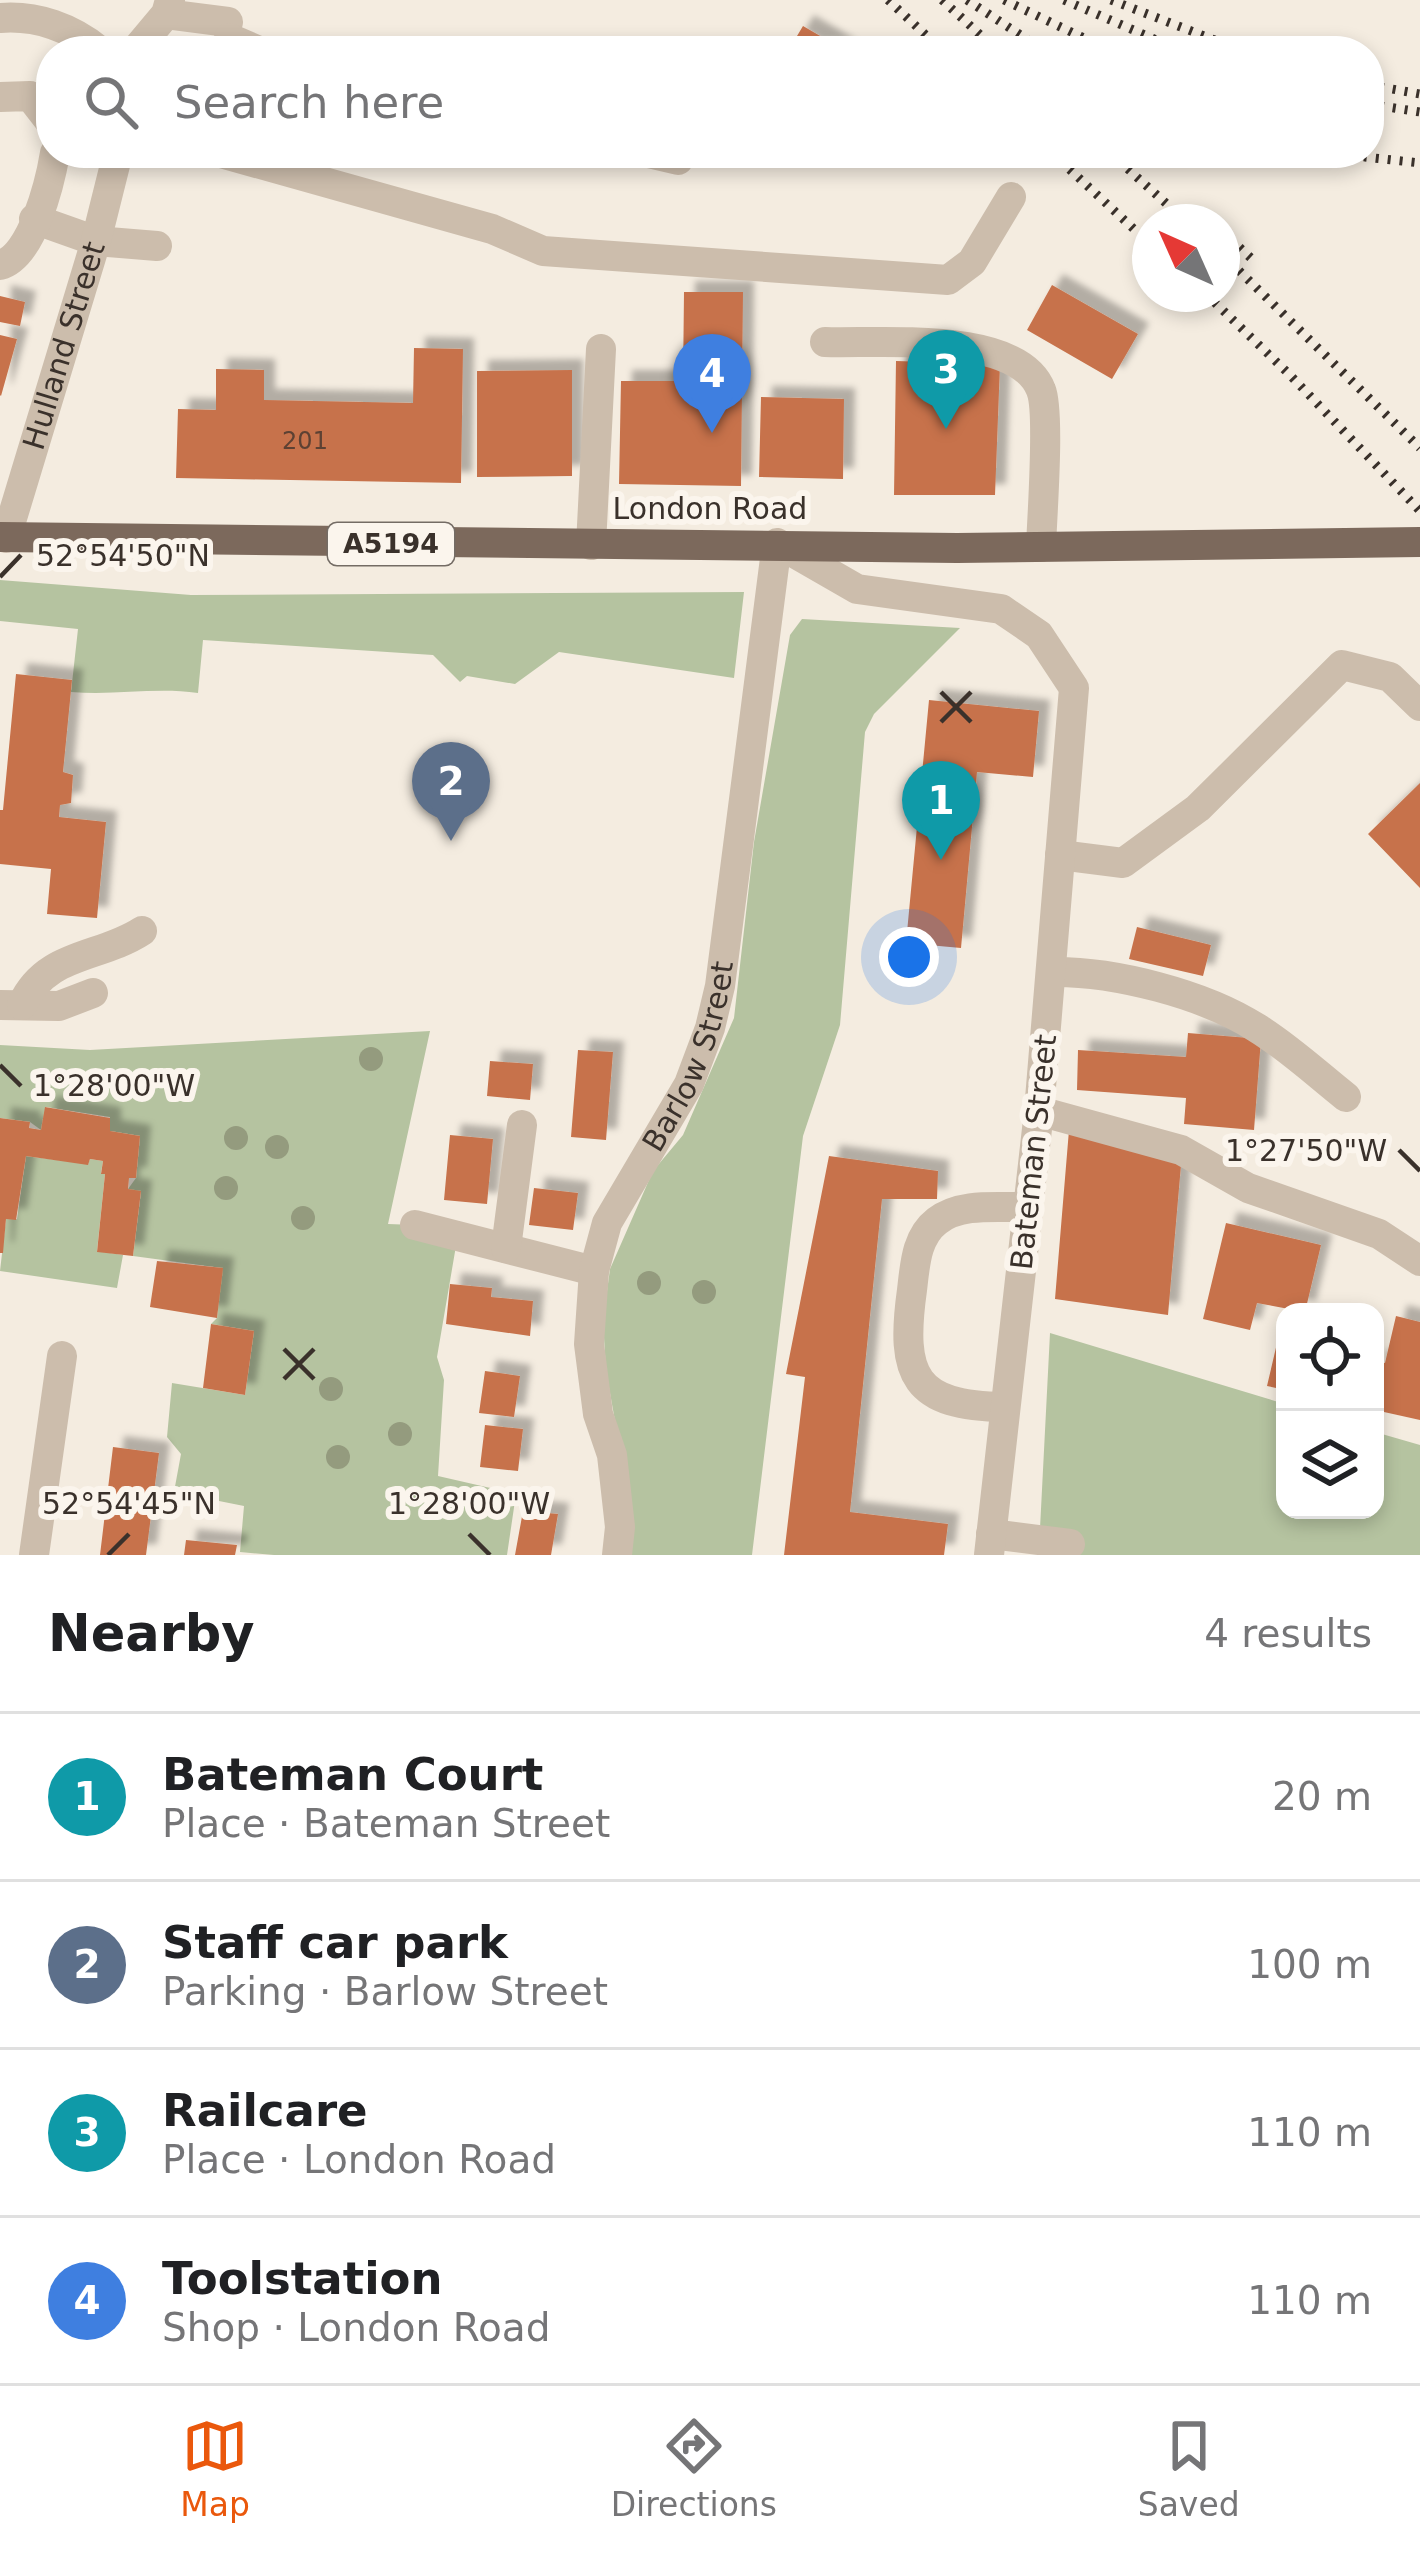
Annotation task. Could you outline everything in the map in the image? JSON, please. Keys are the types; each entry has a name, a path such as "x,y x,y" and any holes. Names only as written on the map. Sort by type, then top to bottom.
{"main road":[{"name":"London Road","path":"3,537 1041,548 1420,542"}],"street":[{"path":"154,36 168,7 237,36"},
{"path":"0,18 36,18 78,36"},
{"path":"0,97 30,96 36,104"},
{"path":"0,265 12,262 29,239 52,168"},
{"name":"Hulland Street","path":"3,537 96,242 114,168"},
{"path":"274,168 492,229 543,250 948,280 972,262 1011,197"},
{"path":"34,219 96,242 158,246"},
{"path":"825,342 976,348 1003,354 1028,369 1042,393 1041,548"},
{"path":"591,545 601,349"},
{"name":"Bateman Street","path":"776,543 857,589 1001,609 1022,621 1052,650 1074,688 1039,1111 990,1544"},
{"name":"Barlow Street","path":"617,1555 620,1527 612,1455 598,1414 589,1345 594,1271 607,1223 670,1120 710,1028 720,986 776,543"},
{"path":"1060,855 1123,863 1198,808 1342,665 1390,677 1420,706"},
{"path":"11,1005 62,962 142,931"},
{"path":"1052,972 1086,971 1126,979 1226,1014 1256,1027 1346,1097"},
{"path":"11,1005 59,1006 93,993"},
{"path":"1039,1111 1181,1150 1248,1188 1379,1234 1420,1261"},
{"path":"506,1248 522,1125"},
{"path":"1006,1407 965,1407 936,1397 913,1372 906,1333 918,1248 934,1222 957,1210 1028,1207"},
{"path":"416,1225 594,1271"},
{"path":"34,1555 62,1356"},
{"path":"990,1544 1070,1544"}],"green space":[{"path":"0,580 191,595 744,592 734,678 559,652 515,684 467,676 460,682 433,655 203,640 198,693 87,693 71,692 78,629 0,621"},
{"path":"802,619 960,628 874,714 865,732 840,1025 803,1136 752,1555 630,1555 630,1504 606,1371 603,1321 610,1269 653,1171 683,1135 734,1018 754,842 790,635"},
{"path":"430,1031 388,1224 415,1225 457,1240 437,1357 444,1380 438,1476 516,1494 507,1555 240,1552 244,1506 174,1492 181,1454 167,1437 172,1383 245,1395 254,1331 211,1324 217,1318 222,1268 133,1256 141,1192 128,1189 136,1178 140,1136 110,1131 110,1117 46,1107 41,1130 30,1122 0,1118 0,1045 90,1050"},
{"path":"26,1156 88,1164 90,1159 103,1161 97,1251 123,1255 117,1288 0,1271 6,1219 17,1219"},
{"path":"1050,1333 1276,1401 1276,1519 1384,1519 1384,1435 1420,1445 1420,1555 1064,1555 1039,1548"}],"building":[{"path":"803,26 820,36 797,36"},
{"path":"1052,285 1138,334 1112,379 1027,330"},
{"path":"684,292 743,292 741,486 619,484 621,381 683,381"},
{"path":"0,296 25,302 20,326 0,322"},
{"path":"0,335 17,339 1,396 0,395"},
{"path":"414,348 463,349 461,483 176,478 178,409 216,410 216,369 264,370 264,400 413,403"},
{"path":"896,361 1000,364 995,495 894,495"},
{"path":"572,370 572,476 477,477 477,371"},
{"path":"761,397 844,399 843,479 759,477"},
{"path":"16,674 72,680 63,772 73,775 71,803 60,805 59,817 106,822 97,918 47,914 51,869 0,864 0,810"},
{"path":"929,700 1039,711 1033,777 977,772 961,948 906,943"},
{"path":"1420,783 1420,888 1368,834"},
{"path":"1137,927 1211,945 1203,976 1129,959"},
{"path":"1188,1033 1261,1039 1254,1130 1184,1124 1186,1098 1077,1090 1078,1050 1186,1057"},
{"path":"578,1050 613,1052 606,1140 571,1137"},
{"path":"490,1061 533,1064 530,1100 487,1096"},
{"path":"45,1107 110,1118 110,1131 140,1136 136,1178 129,1178 128,1189 141,1191 133,1256 97,1252 103,1161 90,1159 88,1165 26,1156 16,1220 6,1219 0,1253 0,1118 30,1122 29,1128 41,1130"},
{"path":"1069,1130 1181,1165 1168,1315 1055,1299"},
{"path":"450,1135 493,1139 487,1204 444,1200"},
{"path":"829,1156 938,1171 937,1199 882,1199 850,1512 948,1524 944,1555 784,1555 805,1377 786,1374"},
{"path":"534,1188 578,1193 573,1230 529,1225"},
{"path":"1226,1223 1321,1245 1307,1303 1257,1303 1250,1330 1203,1319"},
{"path":"157,1261 223,1268 217,1318 150,1307"},
{"path":"450,1284 492,1288 491,1297 533,1301 530,1336 446,1324"},
{"path":"1396,1316 1420,1322 1420,1420 1384,1412 1385,1363"},
{"path":"211,1324 254,1331 245,1395 203,1388"},
{"path":"1276,1348 1276,1388 1267,1386"},
{"path":"485,1371 520,1376 514,1417 479,1413"},
{"path":"485,1425 523,1429 518,1471 480,1467"},
{"path":"113,1447 159,1453 146,1555 100,1555"},
{"path":"523,1511 558,1514 551,1555 515,1555"},
{"path":"186,1540 237,1545 235,1555 184,1555"}],"railway":[{"path":"888,0 927,36"},
{"path":"942,0 982,36"},
{"path":"967,0 1022,36"},
{"path":"1004,0 1080,36"},
{"path":"1064,0 1147,36"},
{"path":"1111,0 1204,36"},
{"path":"1384,88 1420,94"},
{"path":"1384,106 1420,112"},
{"path":"1384,159 1420,163"},
{"path":"1068,168 1132,227"},
{"path":"1127,168 1167,204"},
{"path":"1240,248 1253,260"},
{"path":"1240,272 1420,448"},
{"path":"1225,312 1420,511"}],"place":[{"name":"Railcare","path":"946,429"},
{"name":"Toolstation","path":"712,433"},
{"name":"Staff car park","path":"451,841"},
{"name":"Bateman Court","path":"941,860"}]}
